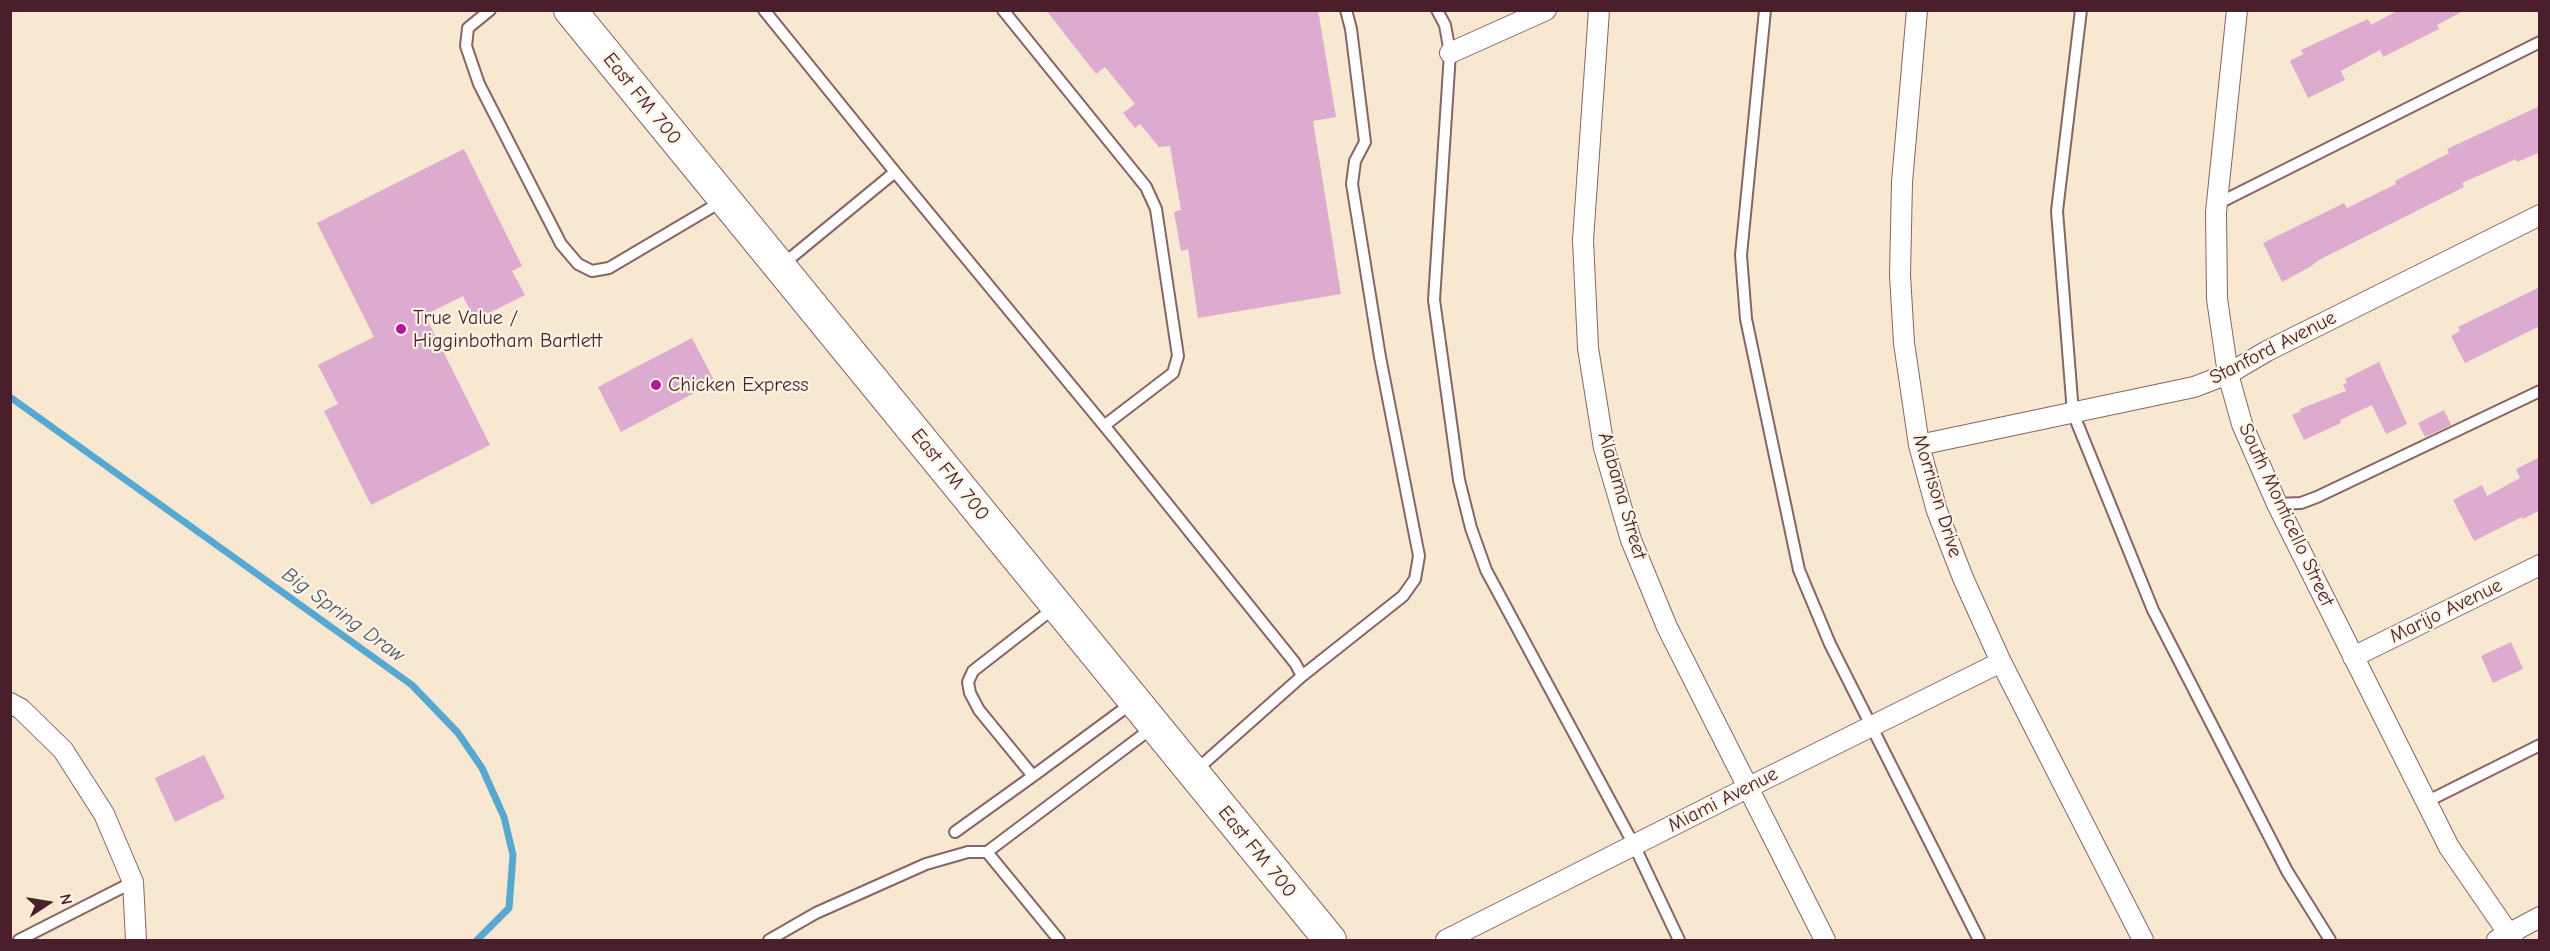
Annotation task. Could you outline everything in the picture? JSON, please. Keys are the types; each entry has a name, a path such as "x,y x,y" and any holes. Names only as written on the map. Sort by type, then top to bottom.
{"main road":[{"name":"East FM 700","path":"570,10 1330,940"}],"street":[{"path":"1450,53 1546,10"},
{"name":"Alabama Street","path":"1599,10 1582,240 1588,348 1605,448 1631,540 1663,616 1826,940"},
{"name":"Morrison Drive","path":"1917,10 1902,182 1900,275 1904,343 1919,445 1937,511 1963,578 2001,662 2143,940"},
{"name":"South Monticello Street","path":"2237,10 2217,204 2217,299 2228,374 2242,424 2277,504 2449,847 2506,938"},
{"name":"Stanford Avenue","path":"1919,445 2194,387 2228,374 2266,351 2540,215"},
{"name":"Marijo Avenue","path":"2353,657 2540,565"},
{"name":"Miami Avenue","path":"1446,940 1749,786 2001,662"},
{"path":"10,703 21,709 63,750 104,814 133,882 136,940"},
{"path":"2506,938 2540,917"}],"lane":[{"path":"490,10 468,28 466,46 476,75 561,244 578,264 592,271 609,268 724,200"},
{"path":"764,10 1105,425 1295,663 1302,676"},
{"path":"1003,10 1146,187 1156,209 1178,356 1173,374 1105,425"},
{"path":"1193,773 1302,676 1403,596 1415,579 1419,556 1380,357 1352,184 1355,161 1365,142 1351,29 1346,10"},
{"path":"1437,10 1444,25 1450,53 1434,300 1459,480 1471,528 1486,570 1634,845 1679,940"},
{"path":"1765,10 1741,255 1746,319 1799,570 1830,644 1979,940"},
{"path":"2081,10 2057,211 2073,412 2153,610 2287,871 2330,940"},
{"path":"2217,204 2540,42"},
{"path":"780,267 895,172"},
{"path":"2277,504 2301,503 2317,497 2540,391"},
{"path":"1033,776 979,710 970,693 968,682 973,671 1057,606"},
{"path":"955,832 1134,701"},
{"path":"769,940 816,913 926,864 968,852 987,852 1154,726"},
{"path":"2426,802 2540,745"},
{"path":"987,852 1059,940"},
{"path":"20,940 133,882"}],"building":[{"path":"1046,10 1318,10 1336,117 1313,121 1341,294 1198,318 1188,249 1181,251 1174,212 1181,210 1170,146 1159,147 1140,124 1135,128 1123,113 1135,104 1105,67 1096,74"},
{"path":"2399,10 2465,10 2437,25 2439,29 2383,57 2380,50 2341,71 2345,80 2308,98 2290,61 2303,54 2301,50 2368,19 2371,25"},
{"path":"2540,106 2540,152 2517,162 2516,159 2462,183 2464,187 2319,260 2282,282 2263,243 2344,203 2347,208 2396,184 2395,181 2449,153 2447,149"},
{"name":"True Value / Higginbotham Bartlett","path":"464,149 522,266 512,271 525,295 475,320 463,296 425,315 490,445 371,505 324,411 338,404 318,365 374,337 317,223"},
{"path":"2540,287 2540,326 2465,363 2451,336 2460,331 2458,327"},
{"name":"Chicken Express","path":"692,338 715,382 621,432 598,387"},
{"path":"2379,362 2407,424 2386,434 2372,405 2340,420 2341,423 2304,440 2292,415 2301,411 2300,409 2346,391 2343,384 2347,383 2345,379"},
{"path":"2444,410 2451,425 2425,437 2418,423"},
{"path":"2540,457 2540,510 2474,541 2453,500 2482,485 2487,496 2520,478 2516,469"},
{"path":"2511,642 2523,669 2493,683 2481,656"},
{"path":"204,755 225,798 175,822 155,778"}],"waterway":[{"name":"Big Spring Draw","path":"10,397 412,685 458,733 482,768 504,817 513,855 509,908 477,940"}],"place":[{"name":"True Value / Higginbotham Bartlett","path":"401,329"},
{"name":"Chicken Express","path":"656,385"}]}
